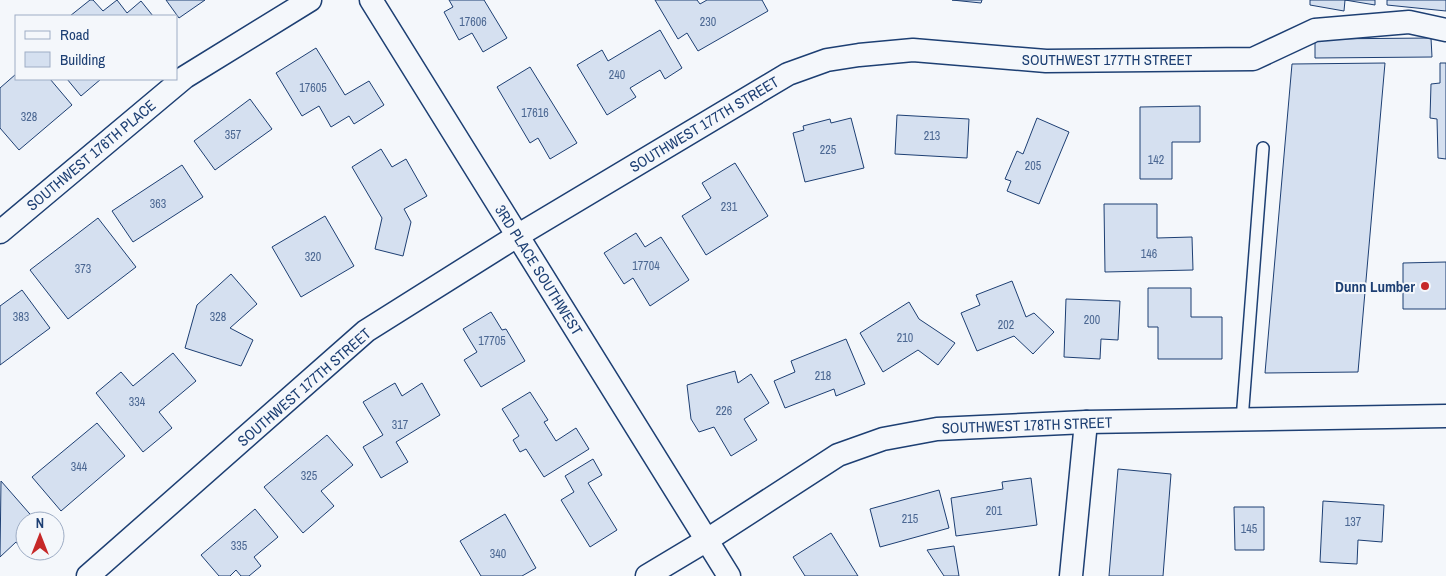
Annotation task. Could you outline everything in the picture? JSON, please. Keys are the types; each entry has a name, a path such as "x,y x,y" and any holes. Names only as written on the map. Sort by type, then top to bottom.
{"street":[{"name":"SOUTHWEST 176TH PLACE","path":"0,232 185,76 310,0"},
{"name":"3RD PLACE SOUTHWEST","path":"371,0 729,576"},
{"name":"SOUTHWEST 177TH STREET","path":"88,576 366,331 517,236 788,74 826,60 913,50 1046,62 1253,59 1315,30 1409,22 1446,30"},
{"name":"SOUTHWEST 178TH STREET","path":"647,576 707,540 838,455 883,439 937,429 1086,422 1446,416"},
{"path":"1071,576 1086,422"}],"lane":[{"path":"1242,420 1262,148"}],"building":[{"path":"90,0 93,0 103,11 117,0 127,13 141,1 152,15 71,15"},
{"path":"166,0 205,0 179,18"},
{"path":"449,0 484,0 507,38 483,52 472,33 459,40 444,12 453,7"},
{"path":"655,0 697,0 700,4 707,0 762,0 768,11 698,51 687,33 678,39"},
{"path":"952,0 982,0 981,3"},
{"path":"1310,0 1345,0 1344,11 1310,5"},
{"path":"1345,0 1375,0 1375,5"},
{"path":"1387,0 1446,0 1446,11 1387,5"},
{"path":"660,30 682,68 665,79 660,70 630,88 636,97 607,115 577,65 602,50 608,61"},
{"path":"1431,38 1432,57 1315,58 1315,39"},
{"path":"316,48 345,95 369,81 384,105 354,124 349,116 331,127 319,106 302,116 276,73"},
{"path":"1385,63 1358,372 1265,373 1292,64"},
{"path":"1440,63 1446,63 1446,159 1438,158 1437,119 1430,118 1431,84 1440,83"},
{"path":"530,67 577,143 550,159 538,138 530,143 497,87"},
{"path":"15,75 15,80 51,80 72,105 19,150 0,128 0,88"},
{"path":"68,80 100,80 81,96"},
{"path":"250,99 272,129 215,170 194,141"},
{"path":"1200,106 1200,142 1172,142 1172,179 1140,179 1140,107"},
{"path":"897,115 969,119 967,158 895,154"},
{"path":"851,118 864,168 805,182 793,133 804,130 803,126 830,119 831,123"},
{"path":"1037,118 1069,132 1039,204 1007,191 1011,181 1005,179 1017,151 1023,154"},
{"path":"381,149 392,167 406,159 427,196 404,209 411,222 403,256 375,249 382,218 352,167"},
{"path":"735,163 768,216 706,255 682,216 711,198 702,183"},
{"path":"182,165 203,197 133,242 112,211"},
{"path":"1104,204 1157,204 1157,238 1192,237 1193,270 1105,272"},
{"path":"325,216 354,266 301,297 272,247"},
{"path":"98,218 136,267 68,319 30,270"},
{"path":"636,233 645,247 661,237 689,280 650,306 633,278 624,284 604,253"},
{"name":"Dunn Lumber","path":"1446,262 1446,309 1403,309 1403,263"},
{"path":"231,274 257,304 230,328 253,340 241,366 185,348 197,305"},
{"path":"1012,281 1026,317 1034,313 1054,332 1033,354 1014,336 977,351 961,313 980,305 976,295"},
{"path":"1148,288 1191,288 1191,317 1222,317 1222,359 1158,359 1158,327 1148,327"},
{"path":"22,290 50,328 0,365 0,306"},
{"path":"1066,299 1120,301 1118,340 1101,339 1100,359 1064,357"},
{"path":"909,302 919,319 955,343 938,365 918,350 883,372 860,333"},
{"path":"491,312 502,330 506,329 525,361 481,387 464,360 477,352 463,329"},
{"path":"846,339 865,384 836,396 834,389 785,408 774,381 795,372 791,361"},
{"path":"173,353 196,381 159,412 172,428 143,452 96,393 121,372 133,386"},
{"path":"735,371 738,383 751,374 769,403 744,419 757,440 731,456 714,427 699,432 691,419 687,385"},
{"path":"395,383 402,396 422,383 440,415 396,442 408,462 381,478 363,447 383,435 363,402"},
{"path":"530,392 548,420 544,422 556,441 576,428 589,449 544,477 526,449 520,452 513,440 519,436 502,409"},
{"path":"97,423 125,456 61,511 32,477"},
{"path":"327,435 353,465 321,491 334,506 303,533 264,487"},
{"path":"593,459 602,475 588,483 617,530 590,547 561,500 574,492 565,476"},
{"path":"1118,469 1171,474 1163,576 1109,576"},
{"path":"1031,478 1037,525 956,536 951,498 1003,489 1002,482"},
{"path":"1,481 27,511 15,511 15,543 0,557"},
{"path":"939,490 949,528 880,547 870,509"},
{"path":"1323,501 1384,505 1382,542 1358,540 1357,564 1320,562"},
{"path":"1234,507 1264,507 1264,550 1235,550"},
{"path":"255,509 278,537 254,557 261,566 249,576 241,576 236,570 230,576 219,576 201,555"},
{"path":"505,514 536,568 522,576 481,576 460,541"},
{"path":"831,533 858,576 805,576 793,557"},
{"path":"954,546 959,576 944,576 927,550"}],"place":[{"name":"Dunn Lumber","path":"1425,286"}]}
